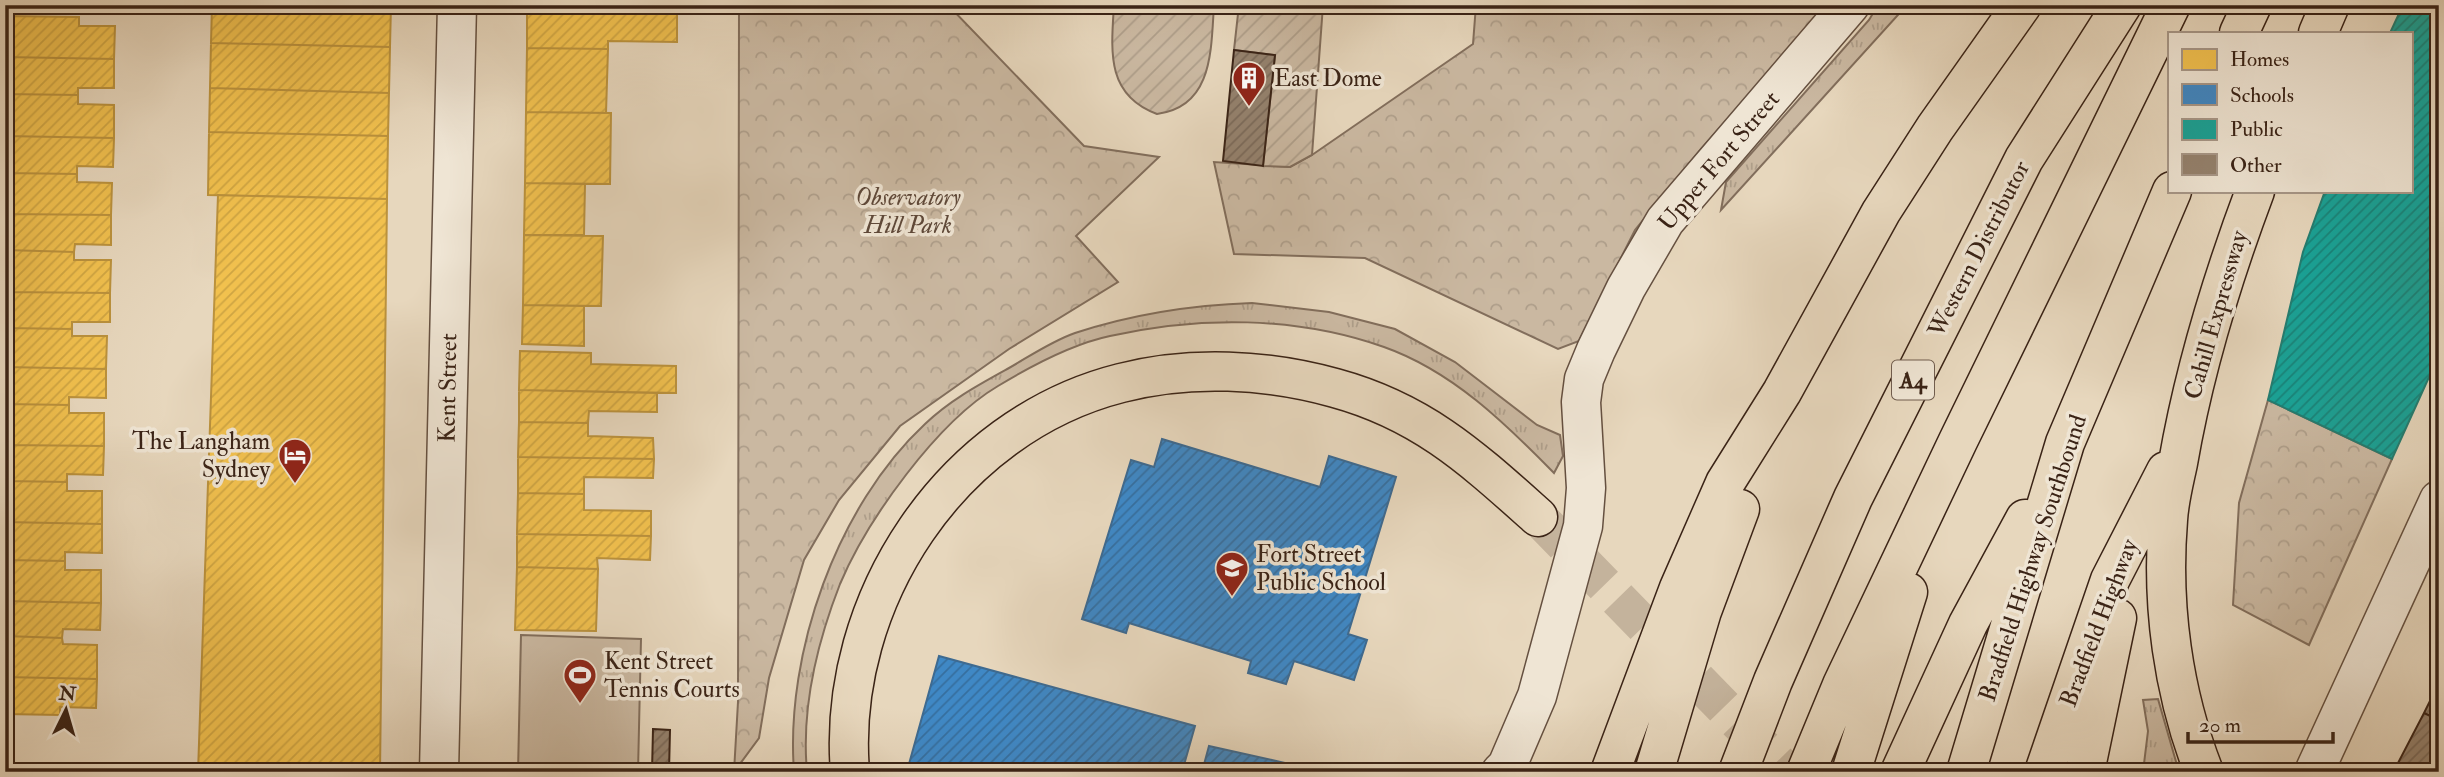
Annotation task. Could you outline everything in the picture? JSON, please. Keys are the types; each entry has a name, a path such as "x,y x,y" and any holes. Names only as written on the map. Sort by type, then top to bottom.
{"highway":[{"path":"1610,772 1679,588 1725,483 1782,392 1881,212 1935,128 2022,5"},
{"name":"Western Distributor","path":"1738,772 1773,681 1853,498 2024,159 2122,5"},
{"path":"1806,772 1842,685 1958,440 2171,5"},
{"path":"2239,32 2252,5"},
{"path":"2318,32 2330,5"},
{"name":"Bradfield Highway Southbound","path":"1966,772 2065,443 2172,192"},
{"name":"Cahill Expressway","path":"2182,441 2226,270 2255,192"},
{"path":"850,772 848,743 855,674 874,606 896,562 945,492 989,450 1057,407 1089,393 1121,383 1174,373 1231,371 1281,376 1336,388 1386,406 1426,426 1482,465 1538,517"},
{"path":"1654,772 1702,611 1782,392"},
{"path":"1851,772 1958,440"},
{"path":"2182,441 2168,520 2168,604 2175,673 2190,736 2204,772"},
{"name":"Bradfield Highway","path":"2044,772 2110,580 2182,441"},
{"path":"1900,772 1968,624 2065,443"},
{"path":"2085,772 2139,521"}],"street":[{"name":"Kent Street","path":"439,772 457,5"},
{"name":"Upper Fort Street","path":"1501,772 1507,766 1537,696 1583,527 1586,488 1581,402 1584,379 1596,350 1626,288 1665,221 1850,5"},
{"path":"2314,772 2439,500"}],"green space":[{"name":"Observatory Hill Park","path":"739,5 948,5 1084,146 1159,157 1076,236 1118,282 1009,349 900,426 839,500 804,560 769,678 759,738 734,772 738,702"},
{"path":"1114,5 1214,5 1212,40 1205,74 1199,88 1189,100 1175,109 1157,114 1140,106 1128,96 1115,70 1112,39"},
{"path":"1239,5 1323,5 1312,155 1290,167 1263,166 1275,55 1234,50"},
{"path":"1476,5 1828,5 1701,149 1635,230 1579,341 1558,349 1365,258 1234,254 1214,162 1290,167 1312,155 1473,44"},
{"path":"1878,5 1907,5 1721,210 1726,182 1869,20"},
{"path":"1252,303 1329,312 1395,329 1455,362 1537,425 1560,435 1563,456 1554,473 1497,417 1455,384 1432,370 1384,347 1317,329 1247,322 1178,325 1110,336 1067,350 1011,378 975,402 928,448 886,503 852,559 824,629 806,724 807,772 794,772 793,726 798,679 808,631 823,584 866,496 894,458 925,424 976,386 1050,344 1075,333 1162,312"},
{"path":"2268,400 2392,459 2309,645 2233,605 2239,503"},
{"name":"Kent Street Tennis Courts","path":"521,635 641,639 638,772 518,772"},
{"path":"2158,699 2179,772 2143,772 2148,731 2143,700"}],"building: Homes":[{"path":"212,5 391,5 390,47 211,43"},
{"path":"527,5 660,5 660,12 527,10"},
{"path":"527,10 677,13 677,42 608,41 608,49 527,48"},
{"path":"5,16 79,17 79,26 115,26 114,59 5,57"},
{"path":"211,43 390,47 389,93 210,88"},
{"path":"527,48 608,49 606,113 526,112"},
{"path":"5,57 114,59 114,88 78,88 78,95 5,94"},
{"path":"210,88 389,93 388,136 209,132"},
{"path":"5,94 78,95 78,104 114,105 114,138 5,136"},
{"path":"526,112 611,113 610,184 525,183"},
{"path":"209,132 388,136 387,199 208,195"},
{"path":"5,136 114,138 113,167 77,166 77,174 5,173"},
{"path":"5,173 77,174 77,182 112,183 111,215 5,214"},
{"path":"525,183 585,184 584,235 524,235"},
{"name":"The Langham Sydney","path":"218,195 387,199 380,772 198,772"},
{"path":"5,214 111,215 111,245 75,244 74,252 5,250"},
{"path":"524,235 603,236 601,306 523,305"},
{"path":"5,250 74,252 74,260 111,260 110,293 5,292"},
{"path":"5,292 110,293 110,322 72,322 72,329 5,328"},
{"path":"523,305 584,306 584,346 522,344"},
{"path":"5,328 72,329 72,336 107,336 106,369 5,367"},
{"path":"520,351 591,353 591,364 676,366 676,393 519,390"},
{"path":"5,367 106,369 106,398 69,397 69,405 5,404"},
{"path":"519,390 657,393 657,412 589,411 588,423 519,422"},
{"path":"5,404 69,405 69,413 104,413 104,446 5,445"},
{"path":"519,422 588,423 588,436 653,438 654,459 518,457"},
{"path":"5,445 104,446 103,475 67,474 67,482 5,481"},
{"path":"518,457 654,459 653,478 584,477 584,494 518,493"},
{"path":"5,481 67,482 67,491 102,491 102,524 5,522"},
{"path":"518,493 584,494 584,510 651,511 651,536 517,534"},
{"path":"5,522 102,524 102,553 65,552 65,561 5,560"},
{"path":"517,534 651,536 650,560 597,558 598,569 517,567"},
{"path":"5,560 65,561 65,570 101,570 101,603 5,601"},
{"path":"517,567 598,569 596,631 515,630"},
{"path":"5,601 101,603 100,630 63,629 62,638 5,636"},
{"path":"5,636 62,638 63,644 97,645 97,679 5,677"},
{"path":"5,677 97,679 96,708 60,707 60,715 5,714"}],"building: Schools":[{"path":"1162,439 1320,487 1329,456 1396,477 1348,634 1367,640 1354,680 1294,661 1286,684 1248,673 1251,661 1129,623 1126,633 1082,619 1131,460 1154,467"},
{"path":"939,656 1195,726 1182,772 939,772 909,764"},
{"path":"1209,746 1285,763 1283,772 1202,772"}],"building: Public":[{"path":"2403,5 2439,5 2439,355 2392,459 2268,400 2303,252 2325,192 2412,192 2412,32 2390,32"}],"building: Other":[{"name":"East Dome","path":"1234,50 1275,55 1263,166 1223,161"},
{"path":"2439,683 2439,720 2424,713"},
{"path":"2424,713 2439,720 2439,772 2411,772 2397,765"},
{"path":"653,729 670,730 669,772 652,772"}],"tunnel":[{"path":"1538,517 1787,772"}],"place":[{"name":"East Dome","path":"1249,108"},
{"name":"The Langham Sydney","path":"295,485"},
{"name":"Fort Street Public School","path":"1232,598"},
{"name":"Kent Street Tennis Courts","path":"580,705"}]}
